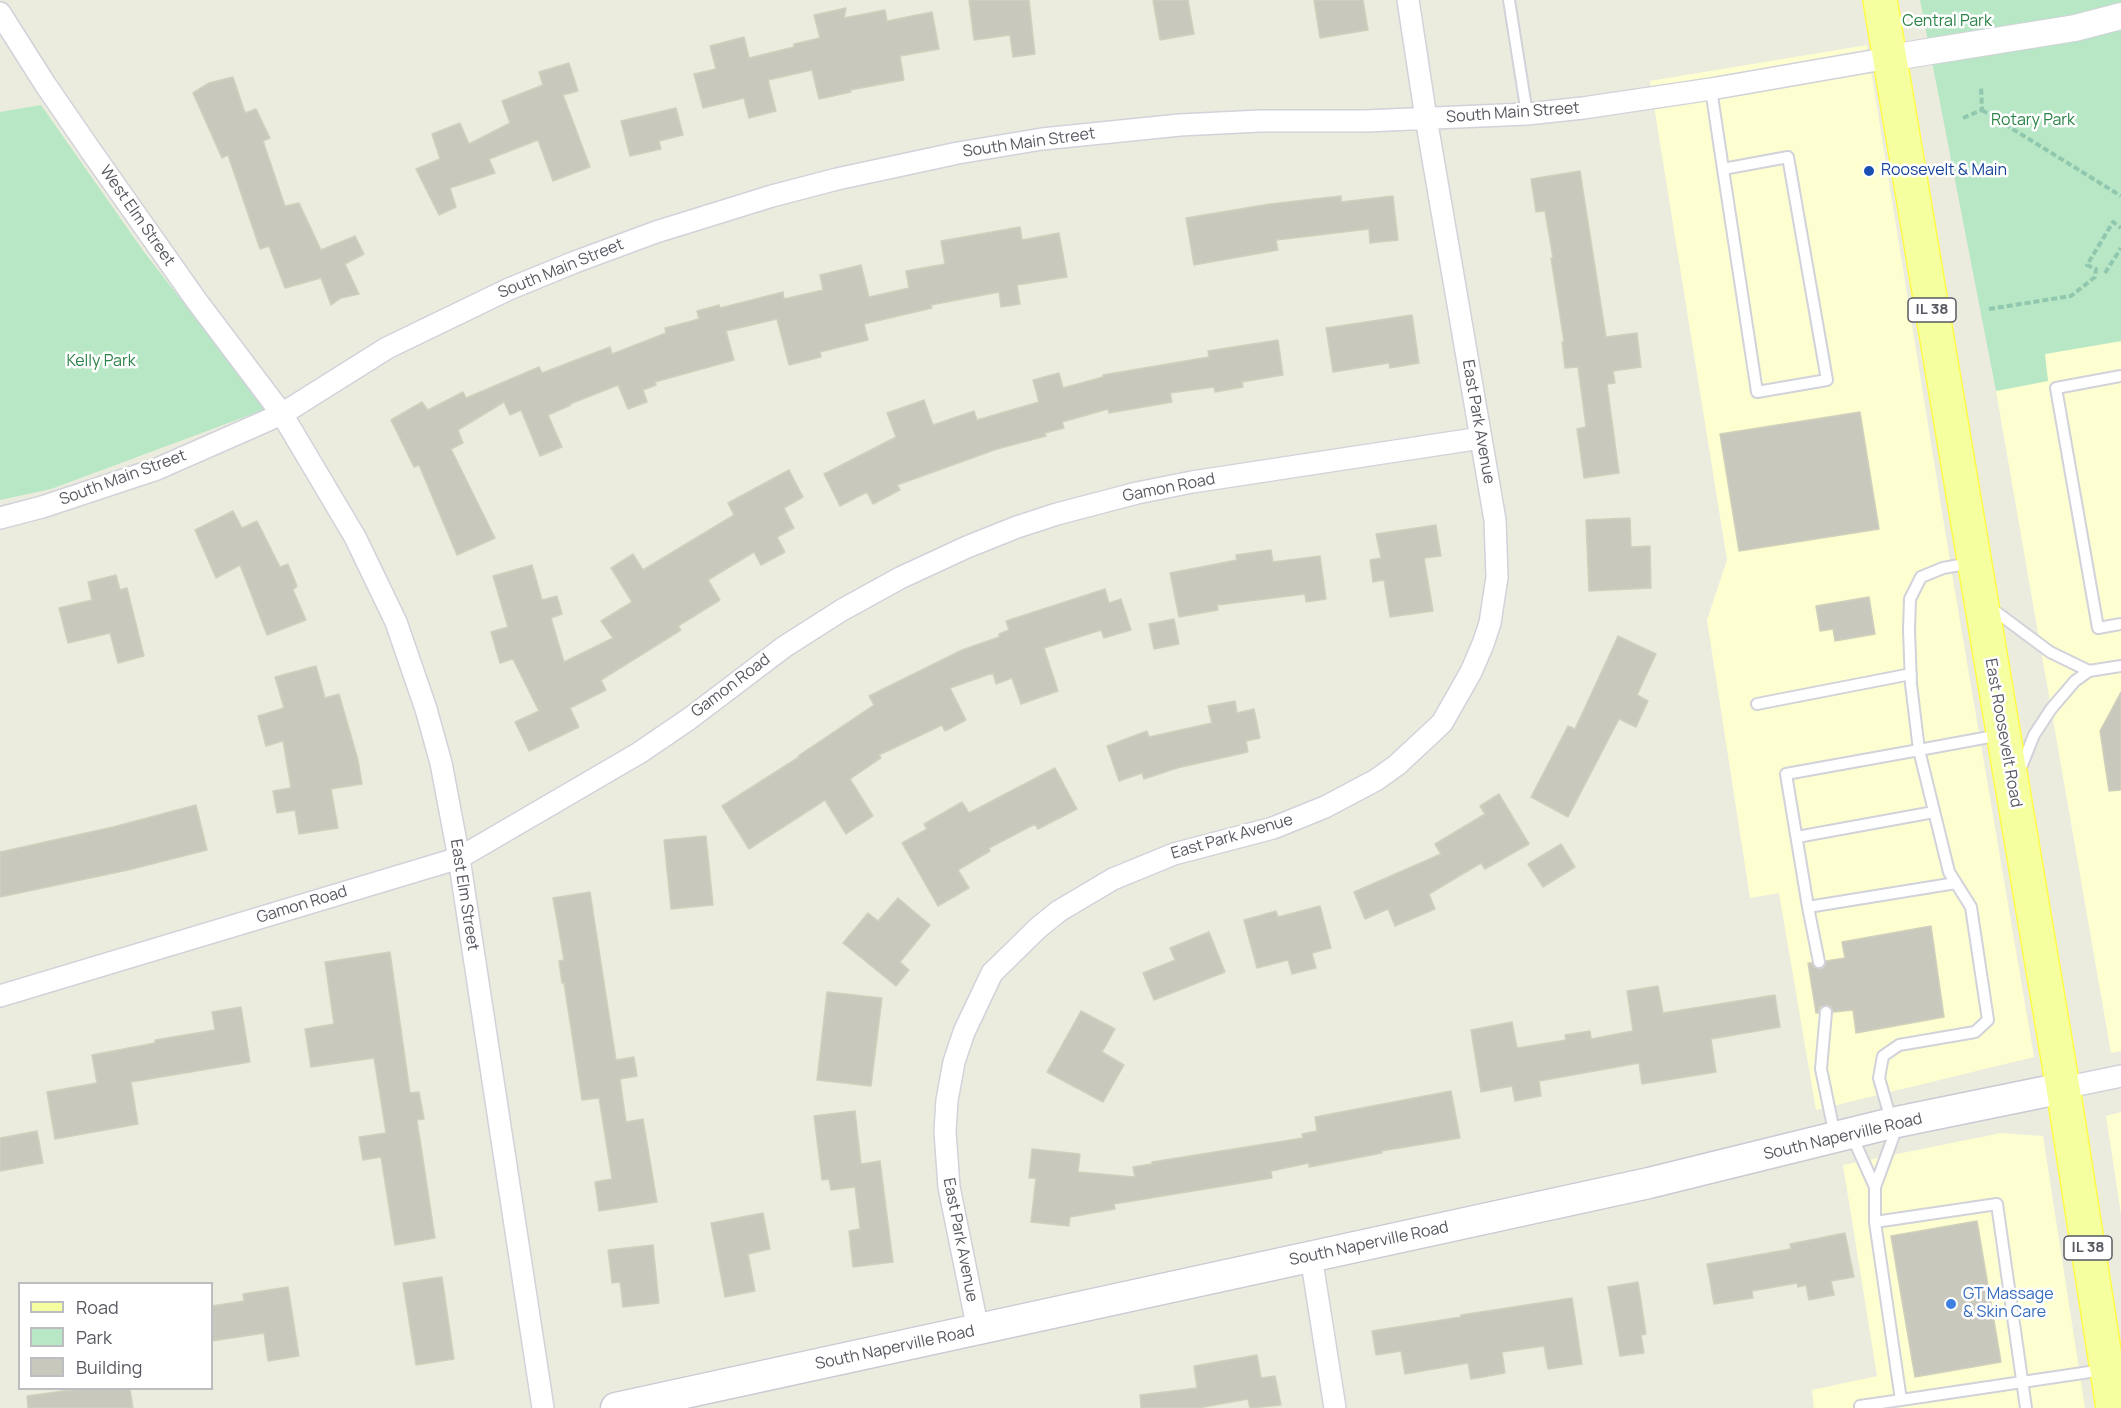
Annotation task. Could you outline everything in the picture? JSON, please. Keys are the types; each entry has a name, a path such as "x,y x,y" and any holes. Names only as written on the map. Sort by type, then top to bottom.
{"main road":[{"name":"IL 38","path":"1880,0 1889,58"},
{"name":"East Roosevelt Road","path":"1889,58 2063,1088 2113,1408"},
{"name":"South Naperville Road","path":"616,1408 1680,1176 1895,1123 2063,1088"}],"street":[{"name":"East Park Avenue","path":"978,1330 949,1187 945,1131 946,1100 954,1062 964,1032 992,973 1059,911 1113,879 1174,854 1273,828 1325,807 1376,780 1397,765 1442,723 1471,672 1490,623 1497,577 1495,520 1408,0"},
{"name":"West Elm Street","path":"0,13 91,151 196,300 282,414"},
{"name":"South Main Street","path":"0,518 42,507 157,469 282,414 387,348 509,289 656,232 772,196 837,179 958,153 1042,140 1180,125 1527,114 1582,108 1711,89 2075,27 2121,16"},
{"name":"East Elm Street","path":"282,414 355,537 396,622 426,709 441,763 459,858 543,1408"},
{"name":"Gamon Road","path":"0,996 459,858 639,753 784,647 842,610 900,578 967,547 1057,514 1137,493 1192,482 1481,438"},
{"name":"South Naperville Road","path":"2063,1088 2121,1076"},
{"path":"1311,1256 1335,1408"}],"lane":[{"path":"1509,0 1527,114"},
{"path":"1711,89 1723,169 1757,392 1827,380 1788,157 1723,169"},
{"path":"2121,375 2056,388 2097,628 2121,624"},
{"path":"1901,1400 1875,1222 1875,1187 1895,1123 1879,1078 1883,1056 1899,1045 1975,1032 1988,1020 1971,907 1948,872 1919,750 1911,674 1910,599 1921,577 1943,568 1975,562"},
{"path":"1981,600 2050,652 2089,671"},
{"path":"2013,787 2034,735 2051,709 2075,681 2089,671 2121,666"},
{"path":"1756,704 1911,674"},
{"path":"1819,962 1786,774 2004,735"},
{"path":"1797,837 1934,812"},
{"path":"1808,907 1956,883"},
{"path":"1826,1012 1821,1069 1843,1135 1875,1187"},
{"path":"1875,1222 1996,1204 2026,1408"},
{"path":"1860,1408 1860,1406 2107,1370"}],"path":[{"path":"1981,86 1982,110"},
{"path":"1963,118 1982,110"},
{"path":"1982,110 2121,196"},
{"path":"1989,309 2071,296 2095,277 2096,269 2087,265 2113,222 2121,228"},
{"path":"2105,273 2121,248"}],"shaded area":[{"path":"1867,45 1953,580 2034,1057 1816,1110 1779,893 1750,898 1707,620 1727,560 1650,81"},
{"path":"2121,341 2121,1051 2111,1053 1996,391 2021,385 2045,354"},
{"path":"2121,1112 2121,1214 2106,1116"},
{"path":"2001,1133 2043,1136 2085,1408 1814,1408 1812,1390 1877,1376 1843,1165"}],"green space":[{"name":"Rotary Park","path":"1920,0 2121,0 2121,341 2045,354 2048,381 1996,391"},
{"name":"Kelly Park","path":"41,105 144,252 266,409 51,489 0,500 0,112"}],"building":[{"path":"969,0 1029,0 1035,54 1013,57 1010,35 974,40"},
{"path":"1153,0 1188,0 1194,34 1160,40"},
{"path":"1314,0 1363,0 1368,30 1320,38"},
{"path":"846,8 844,18 885,10 887,21 932,12 939,49 900,56 904,80 850,90 851,92 819,99 812,70 768,80 776,111 749,118 744,98 703,108 694,74 716,69 710,46 744,37 749,58 794,47 794,44 820,38 814,15"},
{"path":"569,63 578,91 563,95 590,167 553,181 538,140 489,159 495,173 450,188 456,207 439,215 416,169 440,159 432,134 460,123 469,144 510,123 502,101 543,85 539,72"},
{"path":"233,77 245,113 256,109 270,138 263,141 285,206 299,203 321,250 355,236 364,254 345,264 359,294 341,298 331,305 321,278 285,288 269,246 260,249 228,155 222,158 193,93 209,83"},
{"path":"676,108 683,135 659,141 661,149 630,156 621,121"},
{"path":"1580,171 1606,337 1637,333 1641,367 1613,371 1615,383 1607,384 1619,473 1584,478 1577,429 1586,427 1578,367 1565,368 1562,342 1564,342 1545,211 1536,212 1531,179"},
{"path":"1341,196 1341,202 1393,196 1398,240 1370,243 1369,229 1276,240 1278,250 1194,265 1186,218 1270,204"},
{"path":"1020,227 1022,240 1059,233 1067,277 1017,285 1020,304 1001,307 999,292 931,305 932,308 864,324 868,340 820,352 821,357 789,365 777,319 726,331 734,360 655,382 656,385 643,390 647,402 628,409 618,385 548,415 562,447 540,456 521,410 510,415 504,402 458,430 463,443 451,449 495,538 457,555 419,465 414,467 391,420 422,402 428,410 463,392 466,398 539,367 542,373 610,347 612,354 666,333 665,328 699,319 697,311 719,305 720,308 783,292 784,299 823,290 820,275 861,265 869,297 909,288 906,271 945,264 941,241"},
{"path":"1412,315 1419,363 1390,368 1389,363 1333,372 1326,328"},
{"path":"1278,340 1283,375 1242,382 1243,387 1215,392 1214,387 1170,393 1172,402 1109,413 1108,409 1062,422 1064,428 1045,433 1046,436 997,449 897,485 900,490 873,504 867,492 840,506 824,474 896,437 887,413 924,400 933,425 974,411 977,420 1039,402 1033,380 1059,373 1063,388 1103,377 1103,375 1209,357 1208,351"},
{"path":"1860,412 1879,529 1739,551 1720,434"},
{"path":"789,470 803,497 784,508 794,528 777,537 785,552 761,565 754,552 708,580 720,600 678,626 681,630 601,680 606,690 570,708 579,727 529,751 515,722 539,711 513,659 500,663 491,632 508,627 493,576 532,565 542,600 557,596 562,614 551,618 564,662 613,638 601,621 632,602 611,568 633,554 643,570 734,515 728,503"},
{"path":"233,511 242,528 257,521 280,567 288,564 297,586 293,590 306,620 267,635 240,565 216,578 195,530"},
{"path":"1630,518 1631,547 1650,546 1651,588 1589,591 1586,520"},
{"path":"1436,525 1441,556 1424,558 1433,611 1390,617 1384,580 1373,582 1370,560 1381,558 1376,534"},
{"path":"1271,550 1273,562 1320,556 1326,599 1306,602 1305,594 1217,605 1218,610 1179,617 1170,573 1237,560 1236,555"},
{"path":"116,575 120,590 127,588 144,656 118,663 110,633 68,643 59,608 92,600 88,582"},
{"path":"1105,589 1109,603 1121,599 1131,630 1104,638 1101,630 1044,648 1058,691 1021,704 1012,678 996,684 993,673 950,688 966,720 945,731 942,725 879,755 881,758 850,779 873,816 846,834 825,800 749,849 722,806 799,757 874,705 869,696 962,650 999,637 999,634 1009,630 1006,621"},
{"path":"1869,597 1875,634 1835,641 1833,629 1820,631 1816,606"},
{"path":"1174,619 1179,644 1154,649 1149,624"},
{"path":"1618,636 1656,654 1637,695 1648,701 1636,727 1619,719 1568,817 1531,797 1568,726 1575,729"},
{"path":"316,666 325,698 339,694 358,760 362,784 331,789 338,828 299,834 295,810 277,813 273,791 291,788 283,741 266,746 258,716 284,708 275,677"},
{"path":"2121,692 2121,790 2109,791 2100,731"},
{"path":"1235,701 1237,713 1254,709 1260,738 1246,741 1248,752 1177,768 1144,779 1142,773 1119,781 1107,746 1147,731 1149,737 1212,723 1208,706"},
{"path":"1055,768 1077,809 1038,829 1035,824 989,848 990,851 958,870 969,888 938,906 902,843 927,829 924,824 962,802 969,813"},
{"path":"1499,794 1529,844 1485,869 1481,863 1429,894 1435,909 1395,926 1388,909 1365,919 1354,892 1441,854 1435,844 1485,814 1480,806"},
{"path":"196,805 207,850 128,870 0,897 0,852 113,827"},
{"path":"706,836 713,905 671,909 664,840"},
{"path":"1561,844 1575,867 1543,887 1528,864"},
{"path":"590,892 616,1060 634,1057 637,1076 620,1079 626,1122 643,1119 657,1202 599,1211 595,1182 612,1179 599,1098 582,1100 564,983 562,983 559,961 564,960 553,898"},
{"path":"898,898 930,925 900,962 909,970 896,986 843,943 868,913 878,921"},
{"path":"1320,906 1331,948 1312,953 1316,968 1292,974 1288,960 1257,968 1244,920 1276,911 1278,917"},
{"path":"1931,926 1944,1017 1856,1033 1853,1010 1833,1012 1831,1006 1826,1005 1820,1007 1816,1013 1808,963 1820,969 1824,967 1826,961 1845,958 1842,942"},
{"path":"1209,932 1225,972 1154,1000 1143,973 1175,960 1170,948"},
{"path":"390,952 410,1093 419,1092 424,1119 417,1120 435,1238 395,1245 381,1157 363,1160 359,1137 386,1133 374,1058 311,1067 305,1029 334,1024 325,962"},
{"path":"1658,986 1663,1013 1775,995 1780,1027 1711,1039 1716,1072 1642,1084 1639,1063 1539,1081 1541,1096 1515,1101 1512,1086 1481,1092 1471,1030 1512,1022 1517,1048 1566,1040 1565,1035 1590,1031 1591,1039 1633,1031 1627,991"},
{"path":"827,992 882,998 871,1086 817,1080"},
{"path":"241,1007 250,1062 131,1082 138,1124 55,1139 47,1092 97,1083 92,1055 155,1043 155,1040 215,1030 212,1012"},
{"path":"1081,1011 1115,1029 1102,1052 1124,1065 1103,1102 1047,1072"},
{"path":"1451,1091 1460,1138 1381,1151 1382,1153 1309,1167 1309,1163 1271,1171 1272,1178 1114,1204 1115,1209 1070,1217 1069,1226 1031,1222 1036,1178 1029,1178 1032,1149 1080,1154 1078,1172 1135,1177 1133,1167 1152,1164 1152,1162 1303,1138 1302,1134 1317,1131 1315,1117"},
{"path":"855,1111 861,1164 880,1161 893,1262 853,1267 849,1231 860,1229 855,1187 831,1190 829,1179 822,1180 814,1116"},
{"path":"37,1131 43,1163 0,1171 0,1138"},
{"path":"763,1213 770,1249 748,1254 755,1291 725,1297 711,1223"},
{"path":"1977,1221 2001,1362 1915,1377 1891,1236"},
{"path":"1845,1233 1854,1277 1831,1281 1834,1295 1809,1300 1806,1285 1798,1287 1797,1283 1752,1291 1753,1298 1714,1304 1707,1264 1791,1249 1790,1244"},
{"path":"653,1245 659,1303 623,1307 620,1282 612,1283 608,1250"},
{"path":"442,1277 454,1359 416,1365 403,1283"},
{"path":"1638,1282 1646,1334 1641,1335 1644,1353 1620,1356 1608,1287"},
{"path":"288,1287 299,1356 268,1361 264,1333 213,1341 213,1306 244,1301 243,1294"},
{"path":"1572,1298 1582,1364 1548,1369 1544,1346 1502,1352 1505,1373 1471,1379 1468,1363 1405,1374 1401,1351 1376,1355 1372,1331"},
{"path":"1257,1355 1261,1378 1275,1376 1281,1405 1250,1408 1248,1399 1198,1408 1141,1408 1140,1395 1197,1388 1194,1366"},
{"path":"71,1390 130,1390 133,1408 28,1408 27,1396"}],"place":[{"name":"Roosevelt & Main","path":"1869,171"},
{"name":"GT Massage & Skin Care","path":"1951,1304"}],"park label":[{"name":"Central Park","path":"1947,22"}]}
